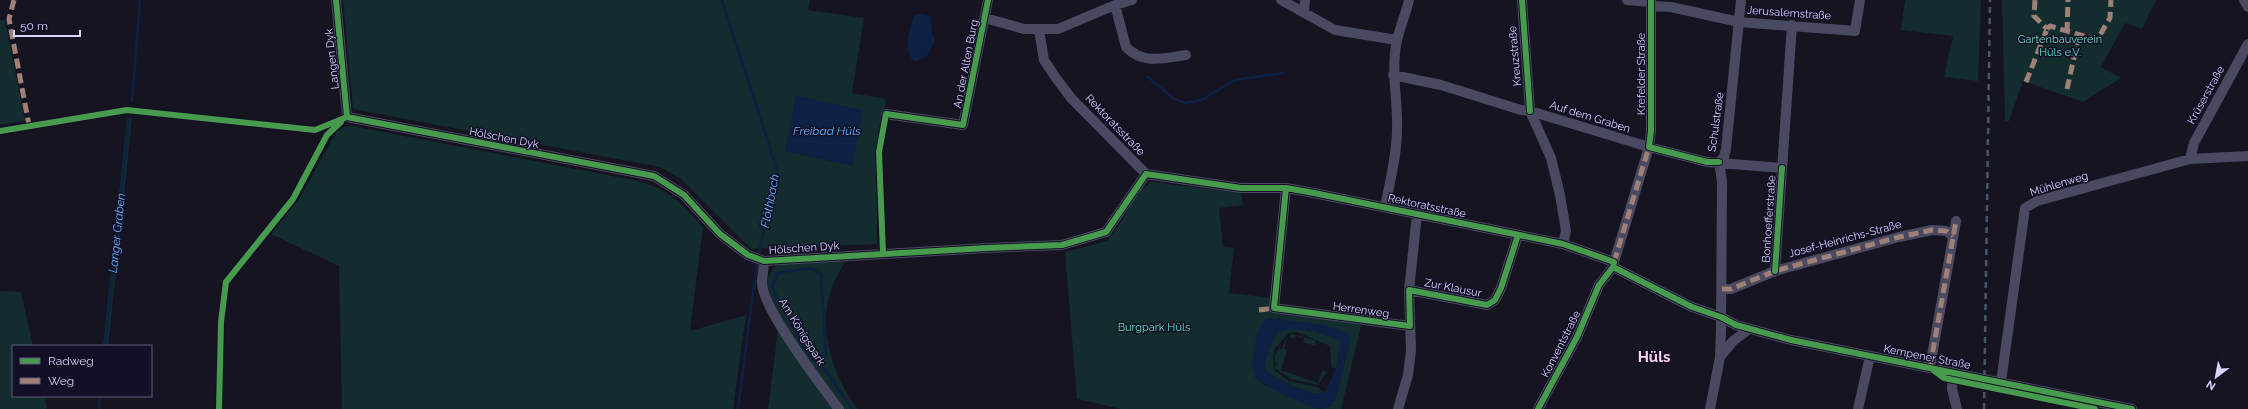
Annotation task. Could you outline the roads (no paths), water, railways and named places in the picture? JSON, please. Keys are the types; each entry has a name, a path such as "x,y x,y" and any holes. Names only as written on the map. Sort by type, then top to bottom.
{"street":[{"name":"Langen Dyk","path":"336,0 347,117"},
{"name":"An der Alten Burg","path":"886,114 964,125 985,18 985,0"},
{"path":"985,18 1039,30 1058,30 1115,5 1132,0"},
{"path":"1281,0 1335,30 1397,40"},
{"path":"1304,13 1305,0"},
{"path":"1385,207 1394,163 1398,130 1396,86 1393,75 1397,40 1409,0"},
{"name":"Kreuzstraße","path":"1522,0 1530,111 1551,158 1566,231 1563,244"},
{"name":"Jerusalemstraße","path":"1627,0 1651,2 1671,8 1738,22 1855,31 1860,0"},
{"name":"Schulstraße","path":"1710,409 1720,357 1722,317 1722,181 1719,162 1724,157 1726,149 1740,0"},
{"path":"2244,0 2248,8"},
{"name":"Krefelder Straße","path":"1613,264 1649,147 1651,131 1651,2"},
{"path":"1115,5 1126,48 1130,51 1148,59 1156,60 1186,55"},
{"name":"Bonhoefferstraße","path":"1775,271 1792,25"},
{"name":"Rektoratsstraße","path":"1039,30 1044,60 1056,78 1071,98 1146,174 1241,188 1286,188 1385,207 1563,244 1613,264"},
{"name":"Krüserstraße","path":"2190,159 2194,143 2248,44"},
{"name":"Auf dem Graben","path":"1393,75 1427,81 1521,110 1530,111 1649,147 1707,162 1782,168"},
{"name":"Hölschen Dyk","path":"347,117 654,176 684,195 720,234 753,257 764,261 1062,245 1106,232 1146,174"},
{"name":"Mühlenweg","path":"2001,382 2025,208 2037,201 2190,159 2248,156"},
{"name":"Herrenweg","path":"1286,188 1274,308 1410,326"},
{"path":"1398,409 1409,369 1411,350 1410,290 1417,214"},
{"path":"1930,367 1956,221"},
{"name":"Josef-Heinrichs-Straße","path":"1722,289 1730,289 1775,271 1920,232 1932,230 1946,231 1953,236"},
{"name":"Zur Klausur","path":"1410,290 1487,305 1495,300 1501,288 1518,235"},
{"name":"Am Königspark","path":"764,261 762,283 772,309 806,363 839,409"},
{"name":"Konventstraße","path":"1540,408 1577,337 1599,285 1613,264"},
{"name":"Kempener Straße","path":"1613,264 1692,307 1722,317 1748,330 2001,382 2106,407 2132,409"},
{"path":"1720,357 1733,341 1748,330"},
{"path":"1858,409 1870,356"},
{"name":"Kempener Straße","path":"1953,372 1952,389 1956,409"}],"water":[{"path":"922,13 931,17 932,32 935,41 927,56 915,62 909,52 908,40 914,16"},
{"name":"Freibad Hüls","path":"796,96 863,110 852,166 785,151"},
{"path":"1269,318 1324,325 1348,333 1350,342 1336,398 1329,407 1322,409 1316,408 1298,401 1267,386 1256,377 1253,370 1253,352 1258,332","holes":["1291,329 1313,331 1340,340 1341,347 1336,368 1330,381 1324,393 1318,394 1303,390 1265,371 1269,349 1277,333 1283,330"]}],"waterway":[{"name":"Langer Graben","path":"132,101 140,0"},
{"name":"Flöthbach","path":"722,0 777,170 758,257"},
{"path":"1148,77 1173,98 1185,103 1201,100 1235,80 1283,73"},
{"name":"Langer Graben","path":"105,345 129,120"},
{"name":"Flöthbach","path":"738,409 757,262"},
{"path":"821,364 826,355 821,274 811,268 778,273 772,287 802,345 812,358 821,364 852,409"},
{"name":"Langer Graben","path":"99,409 100,397"}],"railway":[{"path":"1984,409 1990,0"}],"district":[{"name":"Hüls","path":"1654,357"}],"park label":[{"name":"Gartenbauverein Hüls e.V.","path":"2060,45"},
{"name":"Burgpark Hüls","path":"1154,327"}]}
